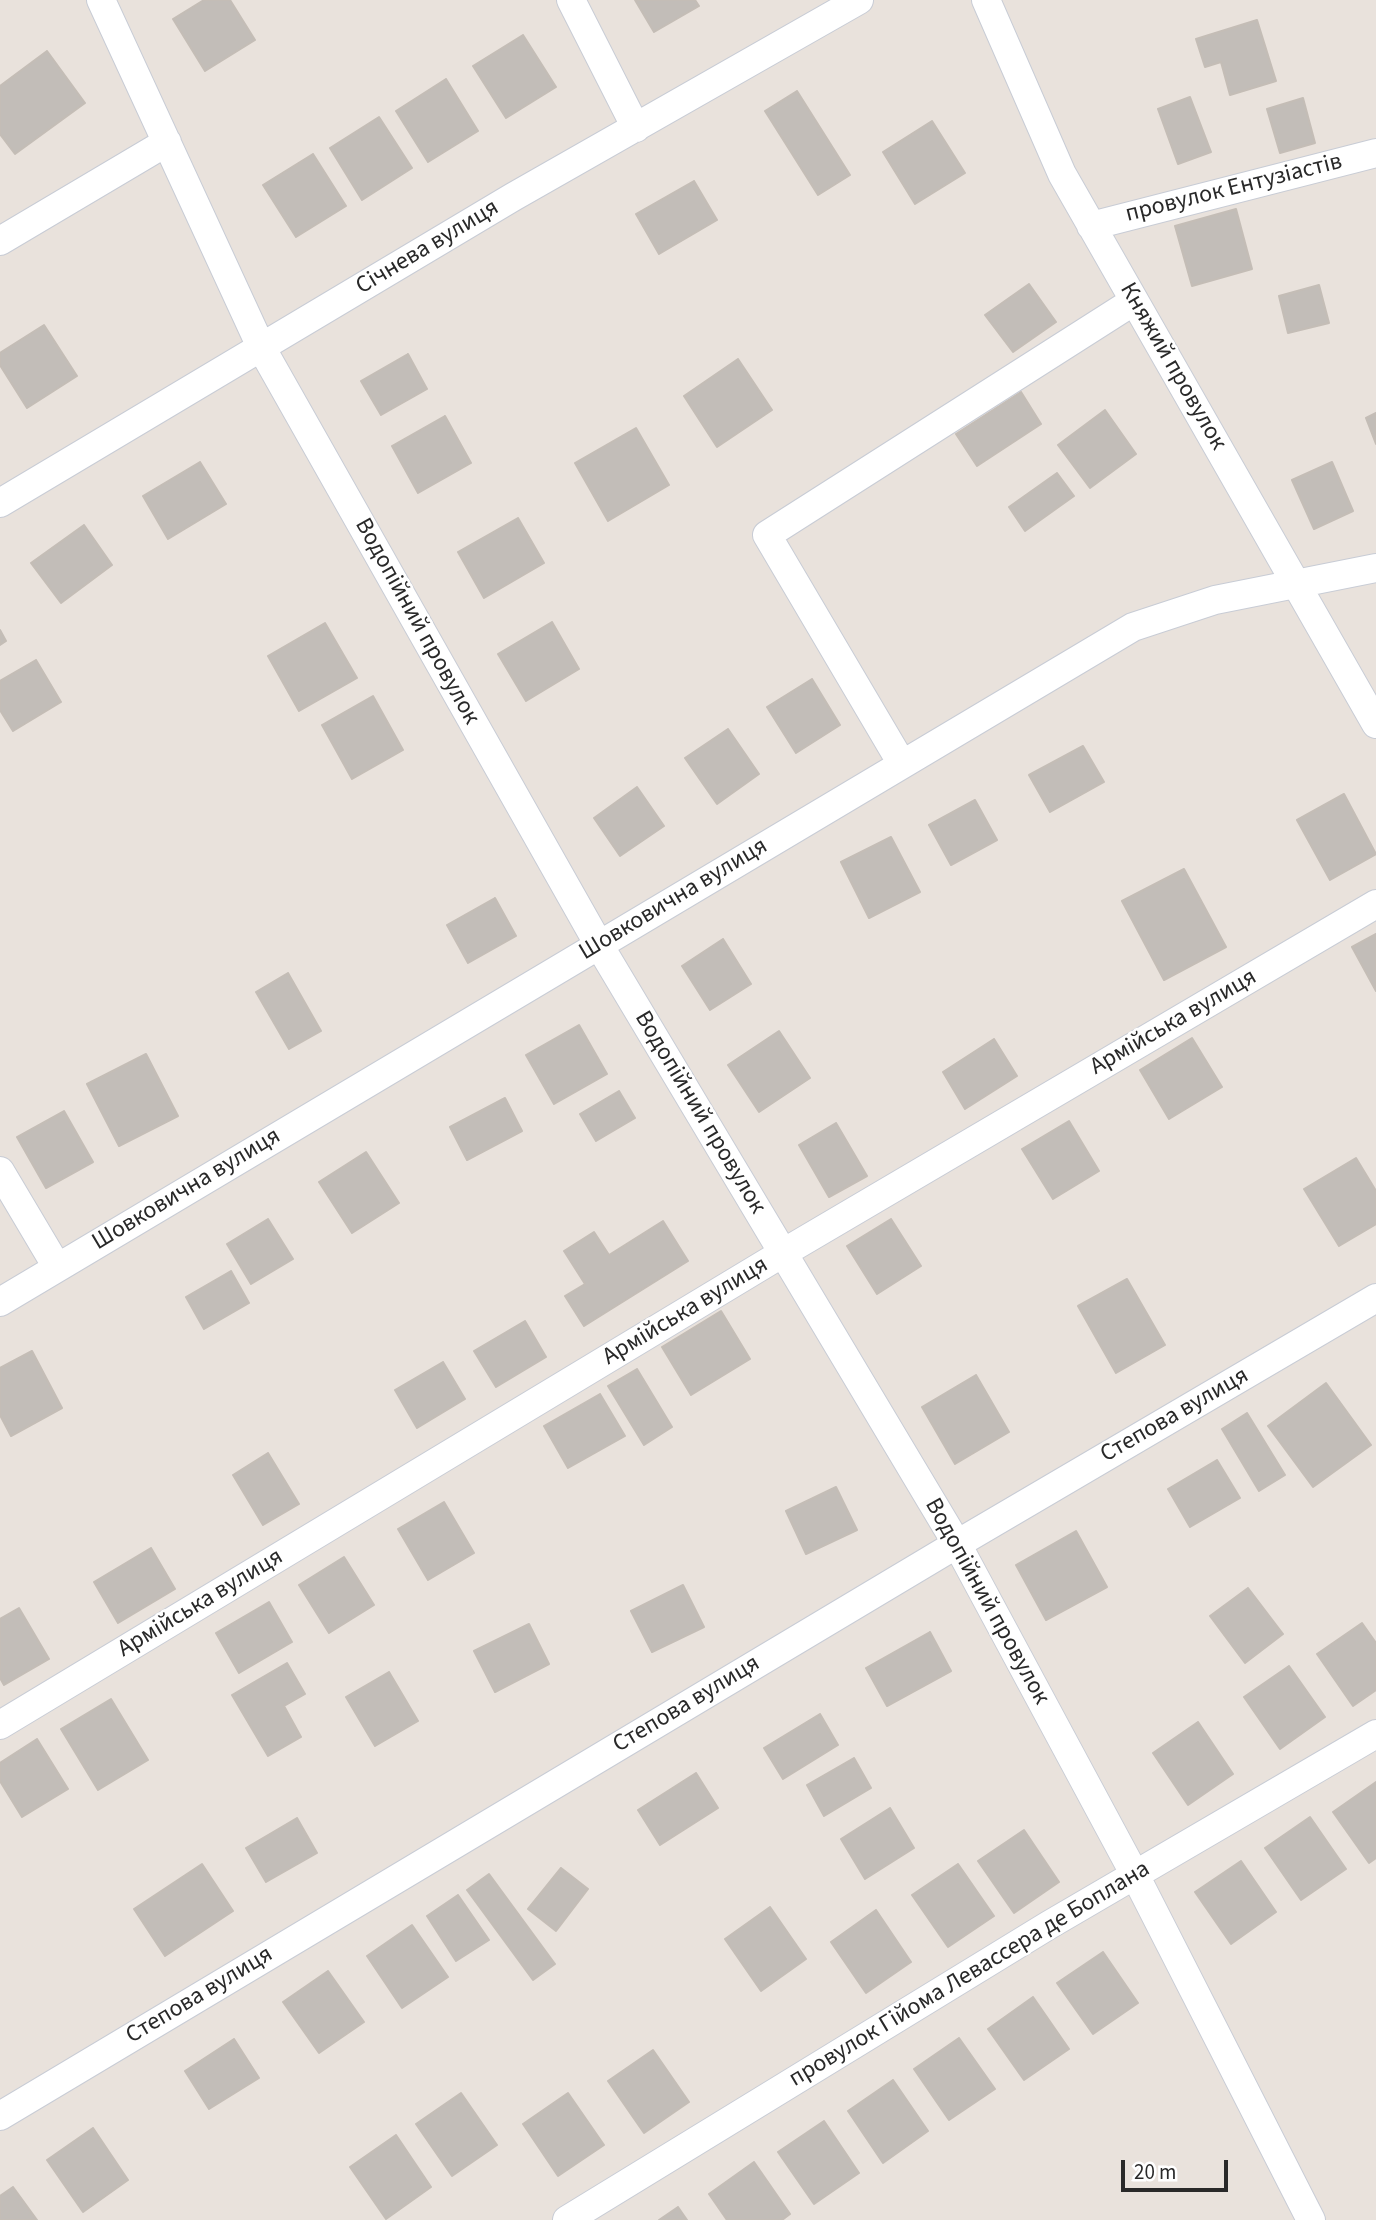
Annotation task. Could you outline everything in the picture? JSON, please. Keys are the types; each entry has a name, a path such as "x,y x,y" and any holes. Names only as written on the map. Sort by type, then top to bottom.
{"street":[{"name":"Водопійний провулок","path":"101,0 261,347 599,945 957,1544 1135,1875 1311,2220"},
{"path":"571,0 636,128"},
{"name":"Січнева вулиця","path":"0,503 513,197 859,0"},
{"name":"Княжий провулок","path":"986,0 1062,174 1376,724"},
{"path":"0,241 167,142"},
{"name":"провулок Ентузіастів","path":"1091,226 1376,153"},
{"path":"902,764 767,535 1134,301"},
{"name":"Шовковична вулиця","path":"0,1302 1133,627 1215,600 1376,568"},
{"name":"Армійська вулиця","path":"0,1725 783,1253 1376,904"},
{"path":"0,1171 57,1268"},
{"name":"Степова вулиця","path":"0,2116 957,1544 1376,1298"},
{"name":"провулок Гійома Левассера де Боплана","path":"566,2220 1135,1875 1376,1734"}],"building":[{"path":"204,0 230,0 255,40 205,71 173,19"},
{"path":"635,0 695,0 699,6 654,32"},
{"path":"1257,20 1276,81 1230,95 1221,62 1205,67 1196,39"},
{"path":"523,35 556,87 506,118 473,66"},
{"path":"47,51 85,103 15,154 0,134 0,86"},
{"path":"446,79 478,131 428,162 396,111"},
{"path":"797,91 850,175 818,195 765,111"},
{"path":"1190,97 1211,152 1178,164 1158,109"},
{"path":"1303,98 1315,143 1280,153 1267,109"},
{"path":"379,117 412,168 362,200 330,148"},
{"path":"932,121 965,173 915,204 883,152"},
{"path":"313,154 346,206 296,237 263,185"},
{"path":"694,181 717,220 659,254 636,214"},
{"path":"1236,209 1252,269 1192,286 1175,226"},
{"path":"1029,284 1056,322 1013,352 985,315"},
{"path":"1319,285 1329,323 1288,333 1279,296"},
{"path":"44,325 77,376 27,408 0,365 0,353"},
{"path":"408,354 427,389 381,415 361,381"},
{"path":"738,359 772,410 717,447 684,396"},
{"path":"1021,392 1041,424 977,466 956,434"},
{"path":"1105,410 1136,454 1090,488 1058,445"},
{"path":"1376,413 1376,444 1366,418"},
{"path":"445,416 471,463 418,493 392,446"},
{"path":"636,428 669,485 608,521 575,463"},
{"path":"200,462 226,504 168,539 143,496"},
{"path":"1332,462 1353,511 1314,529 1292,480"},
{"path":"1057,473 1074,496 1025,531 1009,507"},
{"path":"518,518 544,563 484,598 458,552"},
{"path":"84,525 112,565 61,603 31,563"},
{"path":"552,622 579,669 526,701 498,654"},
{"path":"325,623 357,678 299,711 268,656"},
{"path":"0,630 6,641 0,645"},
{"path":"36,660 61,702 13,731 0,710 0,681"},
{"path":"812,679 840,725 796,753 767,707"},
{"path":"373,696 403,750 352,779 322,725"},
{"path":"728,729 759,774 717,804 685,758"},
{"path":"1083,746 1104,782 1050,812 1029,775"},
{"path":"637,787 664,826 620,856 594,818"},
{"path":"1344,794 1376,854 1330,880 1297,820"},
{"path":"975,800 997,840 951,865 929,825"},
{"path":"891,837 920,892 869,918 841,862"},
{"path":"1184,869 1226,947 1164,980 1122,901"},
{"path":"495,898 516,936 468,963 447,925"},
{"path":"1376,934 1376,991 1352,947"},
{"path":"723,939 751,984 710,1010 682,966"},
{"path":"288,973 321,1031 289,1049 256,992"},
{"path":"579,1025 607,1074 554,1104 526,1055"},
{"path":"779,1031 810,1078 759,1112 728,1065"},
{"path":"1192,1038 1222,1087 1169,1119 1140,1070"},
{"path":"994,1039 1017,1076 965,1109 943,1072"},
{"path":"146,1054 178,1116 119,1146 87,1084"},
{"path":"619,1091 635,1118 596,1141 580,1114"},
{"path":"505,1098 522,1131 467,1160 450,1127"},
{"path":"64,1111 93,1162 46,1188 17,1137"},
{"path":"1069,1121 1099,1171 1053,1199 1022,1149"},
{"path":"836,1123 867,1176 829,1197 799,1145"},
{"path":"366,1152 399,1203 352,1233 319,1182"},
{"path":"1356,1158 1376,1191 1376,1224 1339,1246 1304,1189"},
{"path":"268,1219 293,1259 251,1284 227,1244"},
{"path":"891,1219 921,1266 877,1294 847,1246"},
{"path":"663,1221 688,1261 584,1326 565,1296 585,1284 564,1251 594,1232 609,1255"},
{"path":"231,1271 249,1303 204,1329 186,1297"},
{"path":"1127,1279 1165,1345 1116,1373 1078,1306"},
{"path":"721,1311 750,1359 691,1395 662,1347"},
{"path":"525,1321 546,1357 496,1387 474,1351"},
{"path":"32,1351 62,1408 11,1436 0,1415 0,1368"},
{"path":"443,1362 465,1399 417,1428 395,1390"},
{"path":"637,1369 672,1427 644,1445 608,1386"},
{"path":"976,1375 1009,1432 955,1464 922,1407"},
{"path":"1326,1383 1371,1445 1313,1487 1268,1426"},
{"path":"600,1394 625,1436 568,1468 544,1426"},
{"path":"1247,1413 1285,1475 1259,1491 1222,1429"},
{"path":"268,1453 299,1504 263,1525 233,1475"},
{"path":"1217,1460 1240,1498 1190,1527 1168,1489"},
{"path":"836,1487 857,1530 806,1554 786,1511"},
{"path":"444,1502 474,1553 428,1580 398,1529"},
{"path":"1076,1531 1107,1587 1046,1620 1016,1565"},
{"path":"151,1548 175,1589 118,1623 94,1582"},
{"path":"344,1557 374,1605 329,1633 299,1585"},
{"path":"683,1585 704,1627 652,1652 631,1611"},
{"path":"1248,1588 1283,1634 1245,1663 1210,1616"},
{"path":"269,1602 292,1642 239,1673 216,1633"},
{"path":"19,1608 49,1659 4,1685 0,1678 0,1619"},
{"path":"1362,1623 1376,1643 1376,1690 1353,1706 1317,1654"},
{"path":"529,1624 549,1664 495,1692 474,1651"},
{"path":"930,1632 951,1671 887,1706 866,1668"},
{"path":"287,1663 305,1694 284,1706 301,1737 268,1756 232,1695"},
{"path":"1289,1666 1325,1717 1280,1749 1244,1697"},
{"path":"389,1672 418,1721 375,1746 346,1697"},
{"path":"111,1699 148,1760 98,1790 61,1729"},
{"path":"820,1714 838,1745 783,1779 764,1748"},
{"path":"1198,1722 1233,1774 1188,1805 1153,1753"},
{"path":"37,1739 68,1789 22,1817 0,1781 0,1763"},
{"path":"854,1758 871,1788 824,1816 807,1785"},
{"path":"696,1773 718,1808 660,1845 638,1810"},
{"path":"1376,1782 1376,1858 1369,1863 1333,1812"},
{"path":"890,1808 914,1848 865,1879 841,1839"},
{"path":"1310,1817 1346,1869 1301,1900 1265,1848"},
{"path":"297,1818 317,1853 266,1882 246,1848"},
{"path":"1024,1830 1059,1882 1014,1913 978,1861"},
{"path":"1241,1861 1276,1912 1231,1944 1195,1892"},
{"path":"202,1864 233,1911 165,1956 134,1909"},
{"path":"958,1864 994,1916 948,1947 912,1895"},
{"path":"561,1868 588,1889 556,1931 528,1909"},
{"path":"489,1874 555,1964 533,1980 467,1890"},
{"path":"458,1895 489,1940 456,1961 427,1916"},
{"path":"770,1907 806,1959 761,1991 725,1939"},
{"path":"876,1910 911,1962 866,1993 831,1942"},
{"path":"412,1925 448,1977 402,2008 367,1956"},
{"path":"1103,1952 1138,2003 1093,2034 1057,1983"},
{"path":"328,1971 364,2022 319,2053 283,2002"},
{"path":"1033,1997 1069,2049 1024,2080 988,2029"},
{"path":"959,2038 995,2089 949,2120 914,2069"},
{"path":"234,2039 259,2078 209,2109 185,2071"},
{"path":"653,2050 689,2102 644,2133 608,2081"},
{"path":"893,2080 928,2131 883,2163 848,2111"},
{"path":"461,2093 497,2145 452,2176 416,2124"},
{"path":"568,2093 604,2145 558,2176 523,2124"},
{"path":"824,2121 859,2173 814,2204 778,2152"},
{"path":"93,2128 128,2180 83,2212 47,2160"},
{"path":"396,2135 431,2187 386,2219 350,2167"},
{"path":"754,2162 790,2214 782,2220 727,2220 709,2194"},
{"path":"13,2187 37,2220 0,2220 0,2196"},
{"path":"678,2207 687,2220 659,2220"}]}
